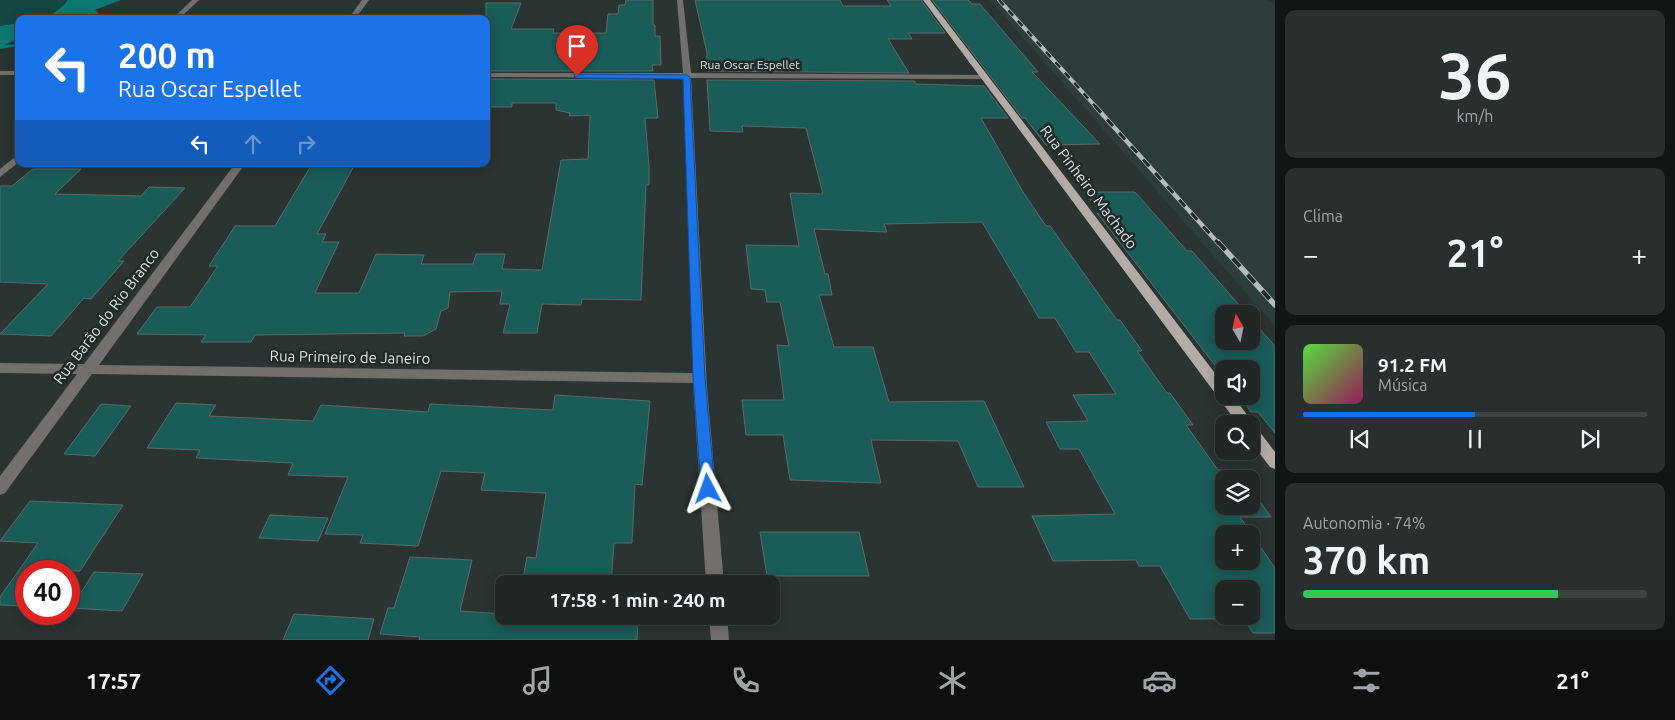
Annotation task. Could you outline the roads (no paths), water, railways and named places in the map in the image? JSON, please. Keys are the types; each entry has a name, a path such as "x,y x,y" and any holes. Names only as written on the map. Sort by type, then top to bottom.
{"main road":[{"name":"Rua Pinheiro Machado","path":"926,0 1215,384"},
{"name":"Rua Pinheiro Machado","path":"1231,405 1239,415"},
{"path":"1260,443 1275,463"}],"street":[{"path":"179,15 196,0"},
{"path":"354,15 366,0"},
{"path":"680,0 687,77 699,378 714,575"},
{"path":"0,73 15,73"},
{"name":"Rua Oscar Espellet","path":"490,75 984,77"},
{"path":"0,174 15,161"},
{"name":"Rua Barão do Rio Branco","path":"0,488 238,167"},
{"name":"Rua Primeiro de Janeiro","path":"0,368 699,378"},
{"path":"719,625 720,640"}],"railway":[{"path":"999,0 1096,107"},
{"path":"1095,106 1219,244"},
{"path":"1218,242 1275,305"}]}
